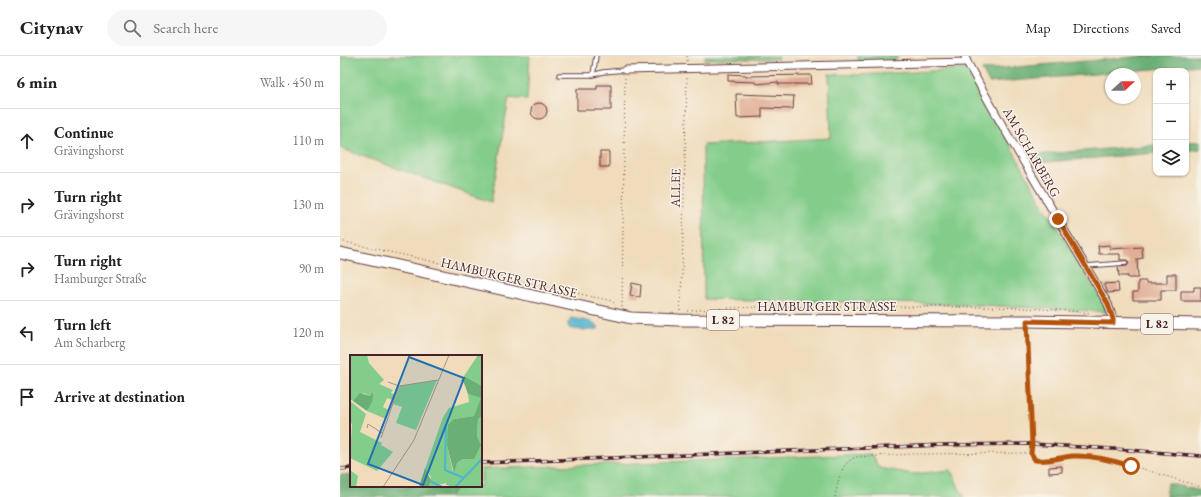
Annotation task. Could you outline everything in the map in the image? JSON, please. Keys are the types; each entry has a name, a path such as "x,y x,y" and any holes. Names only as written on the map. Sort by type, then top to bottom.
{"main road":[{"name":"HAMBURGER STRASSE","path":"340,253 622,316 1201,324"}],"street":[{"path":"625,70 966,59"},
{"name":"AM SCHARBERG","path":"966,59 1002,125 1108,304 1113,323"}],"lane":[{"path":"593,75 596,56"},
{"path":"559,75 593,75 603,72 625,70"},
{"path":"1086,266 1126,263"}],"path":[{"name":"ALLEE","path":"679,316 682,275 687,56"},
{"path":"622,311 625,70"},
{"path":"340,241 612,301 617,307"},
{"path":"679,316 704,309 768,307 944,307 1059,309 1089,313"},
{"path":"1027,321 1032,444 1031,453 1035,460 1041,461 1074,456 1105,458 1201,487"},
{"path":"835,497 839,478 844,467 856,457 943,453 1031,453"}],"green space":[{"path":"340,56 530,56 527,100 509,98 491,202 340,148"},
{"path":"705,56 778,56 778,59 705,59"},
{"path":"858,56 897,56 897,60 858,61"},
{"path":"1145,56 1201,56 1201,65 1141,70 1141,68 1105,68 1105,73 989,83 982,70"},
{"path":"968,69 1042,203 1109,312 981,305 704,299 703,145 831,138 829,74 858,75"},
{"path":"1201,141 1201,149 1189,151 1189,142"},
{"path":"1153,145 1153,153 1036,163 1031,155"},
{"path":"871,454 879,468 913,474 951,470 960,490 965,497 449,497 456,487 482,487 482,469"},
{"path":"340,475 350,475 350,487 456,487 449,497 340,497"},
{"path":"1167,483 1201,491 1201,497 1166,497"}],"water":[{"path":"571,318 592,322 598,326 598,329 584,330 569,328 568,323"}],"building":[{"path":"728,74 746,76 811,75 812,84 778,84 778,82 756,84 755,82 728,81"},
{"path":"597,85 611,85 611,110 577,110 577,89 597,89"},
{"path":"736,94 794,96 793,109 762,108 762,117 737,118"},
{"path":"539,103 546,108 547,111 542,118 539,119 532,114 531,111 536,104"},
{"path":"600,152 609,152 609,167 600,167"},
{"path":"1110,245 1110,249 1142,247 1143,258 1137,259 1138,278 1119,276 1118,267 1127,266 1129,263 1127,260 1120,260 1120,254 1099,254 1098,246"},
{"path":"1167,274 1176,274 1176,290 1161,290 1161,300 1133,300 1133,292 1138,292 1138,281 1146,281 1146,283 1167,283"},
{"path":"632,283 641,285 640,297 630,296"},
{"path":"1118,283 1119,292 1108,293 1104,284"},
{"path":"1194,287 1201,287 1201,301 1181,301 1181,291 1194,291"},
{"path":"1062,466 1062,472 1049,473 1049,467"}],"railway":[{"path":"482,463 944,445 1032,444 1201,456"},
{"path":"340,469 350,468"}],"route":[{"path":"1058,219 1108,304 1113,323 1027,321 1032,444 1031,453 1035,460 1041,461 1074,456 1096,457 1117,461 1131,466"}]}
